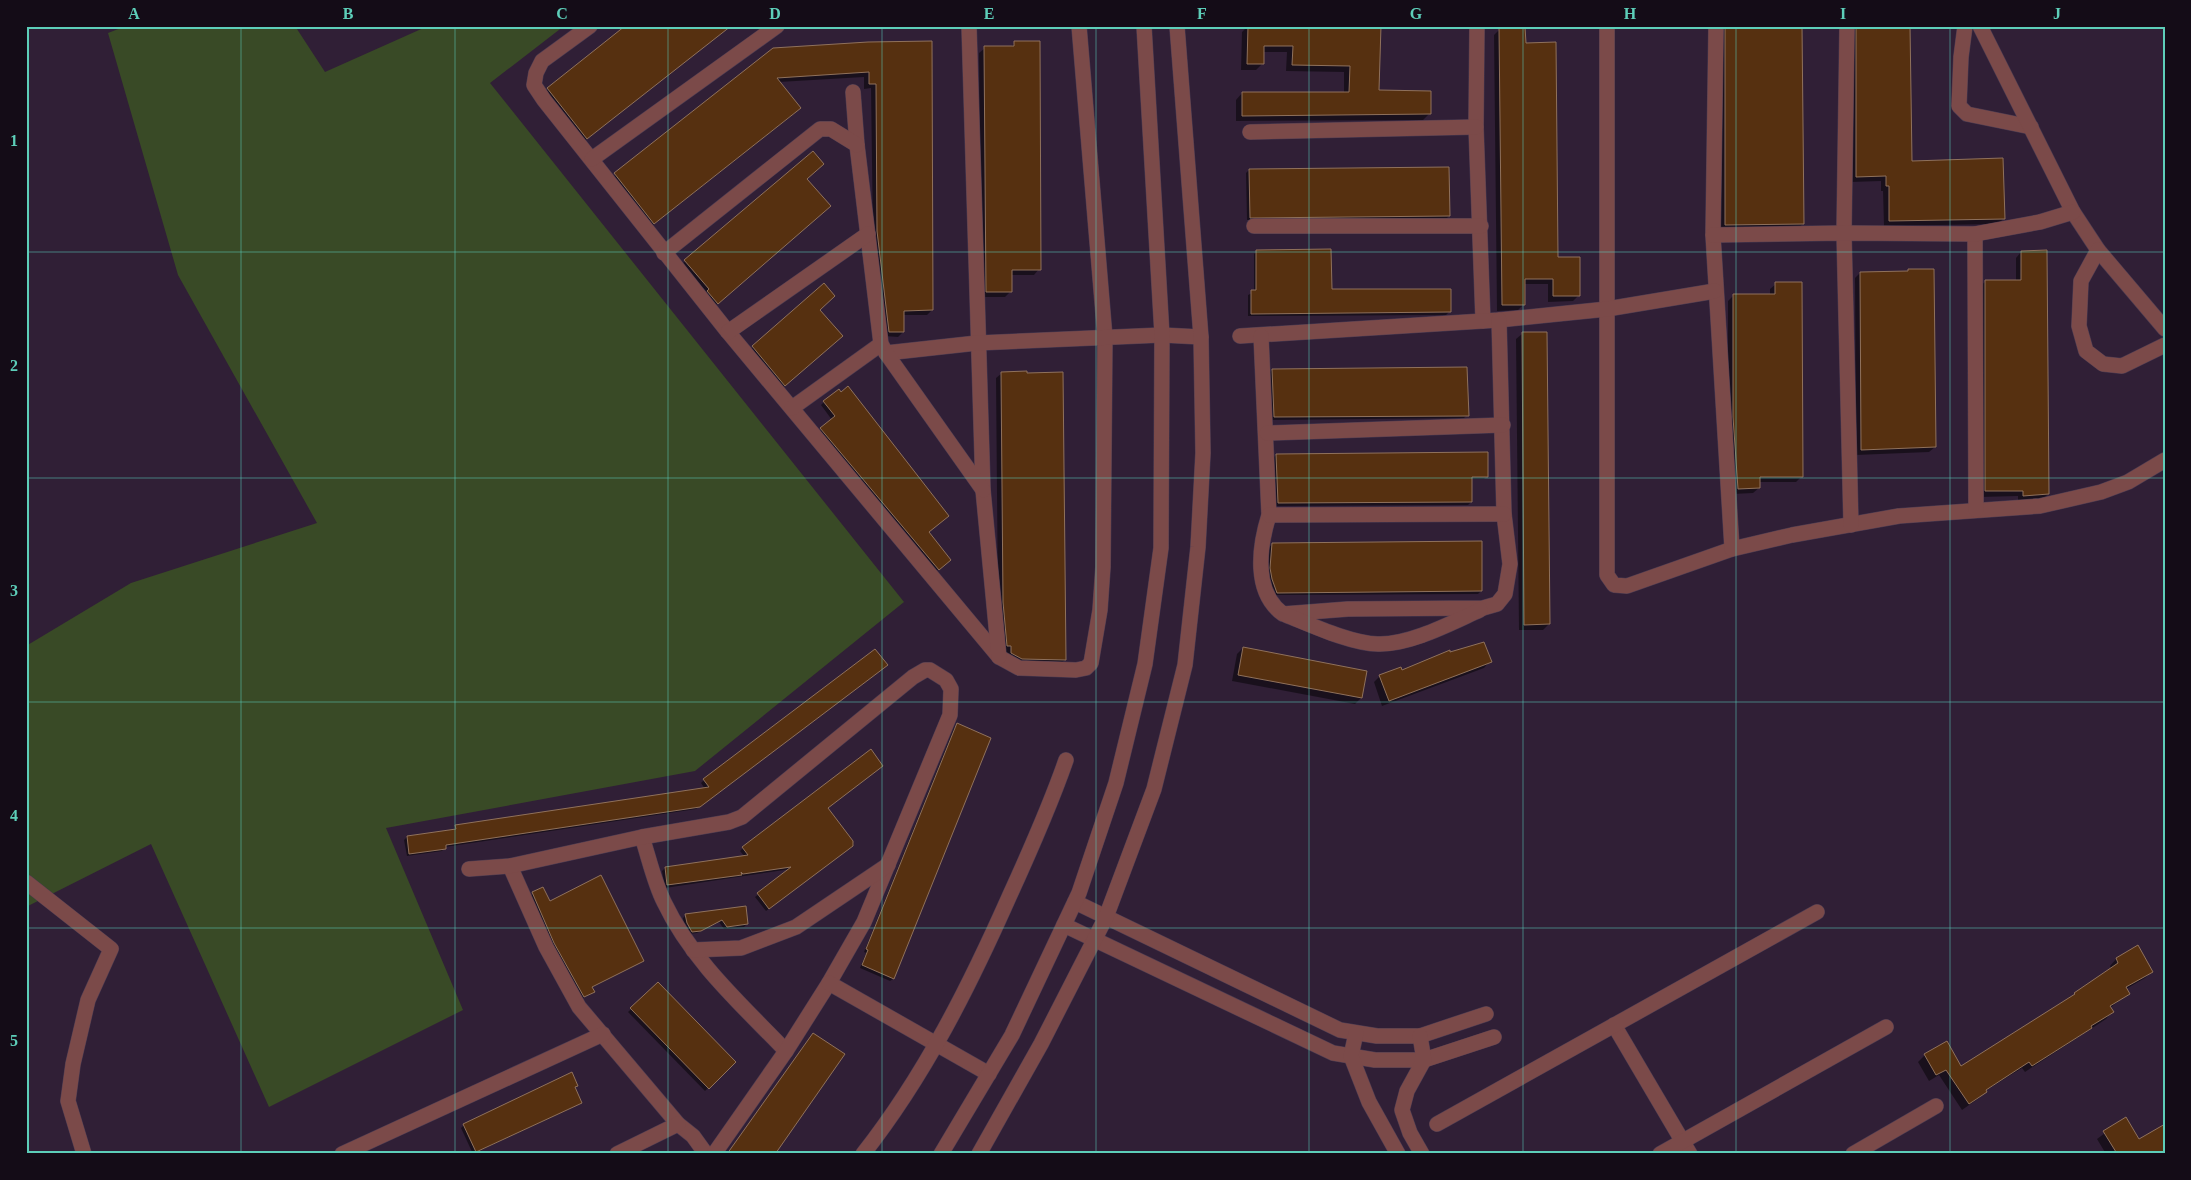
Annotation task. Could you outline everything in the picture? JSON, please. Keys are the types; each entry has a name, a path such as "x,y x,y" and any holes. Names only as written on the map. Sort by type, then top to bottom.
{"street":[{"path":"590,26 542,61 536,73 534,85 544,100 728,332 899,539 1000,657 1019,668 1076,670 1086,668 1094,655 1103,567 1105,337 1079,26"},
{"path":"592,160 777,26"},
{"path":"969,26 977,343 983,490 1000,657"},
{"path":"941,1154 1012,1035 1075,902 1116,783 1145,664 1161,548 1162,335 1144,26"},
{"path":"979,1154 1042,1044 1106,917 1154,789 1185,665 1198,547 1203,453 1201,337 1177,26"},
{"path":"1261,336 1267,433 1269,515 1263,532 1261,553 1264,592 1273,606 1283,614 1331,633 1376,644 1392,643 1438,629 1483,608 1497,604 1504,594 1510,564 1504,514 1503,425 1481,226 1476,127 1477,26"},
{"path":"1607,26 1607,575 1614,585 1627,586 1732,550 1792,535 1899,516 2040,506 2101,492 2128,482 2165,460"},
{"path":"1716,26 1713,235 1732,550"},
{"path":"1847,26 1844,233 1851,525"},
{"path":"1965,26 1960,66 1959,106 1967,114 2031,127"},
{"path":"1980,26 2073,212 2098,250 2165,330"},
{"path":"853,92 857,146 884,349 983,490"},
{"path":"1250,132 1476,127"},
{"path":"664,253 820,129 831,129 857,146"},
{"path":"1713,235 1975,234 2040,222 2073,212"},
{"path":"1254,226 1481,226"},
{"path":"728,332 868,234"},
{"path":"1975,234 1976,510"},
{"path":"2098,250 2081,281 2079,326 2086,351 2103,364 2122,366 2165,345"},
{"path":"1240,336 1491,321 1607,309 1715,291"},
{"path":"792,408 884,349 1105,337 1162,335 1201,337"},
{"path":"1267,433 1503,425"},
{"path":"1269,515 1504,514"},
{"path":"1283,614 1348,609 1483,608"},
{"path":"469,869 510,866 642,837 729,822 742,817 913,677 925,670 930,670 950,684 952,689 950,716 864,922 829,983 786,1051 714,1154"},
{"path":"863,1154 938,1044 979,966 1051,804 1066,760"},
{"path":"642,837 664,902 693,950 708,971 786,1051"},
{"path":"693,950 741,948 796,927 888,865"},
{"path":"510,866 546,947 579,1007 678,1124 694,1136 706,1154"},
{"path":"26,882 111,948 88,1000 73,1064 68,1101 84,1154"},
{"path":"1075,902 1340,1030 1377,1036 1420,1036 1486,1014"},
{"path":"1437,1124 1817,912"},
{"path":"1064,925 1333,1053 1375,1060 1424,1060 1494,1037"},
{"path":"829,983 989,1074"},
{"path":"1614,1025 1686,1148"},
{"path":"1660,1154 1686,1148 1886,1027"},
{"path":"1356,1033 1351,1056 1369,1102 1398,1154"},
{"path":"342,1154 603,1034"},
{"path":"1420,1036 1424,1060 1407,1091 1402,1110 1410,1133 1422,1154"},
{"path":"1853,1154 1936,1106"},
{"path":"617,1154 678,1124"}],"green space":[{"path":"126,26 295,26 325,72 428,26 564,26 490,83 904,602 695,771 386,828 463,1010 269,1107 151,844 26,907 26,646 131,583 317,523 178,275 108,33"}],"building":[{"path":"625,26 731,26 587,139 547,88"},
{"path":"1248,26 1381,26 1379,90 1431,91 1431,114 1242,116 1242,92 1349,92 1350,66 1292,65 1293,46 1264,46 1264,64 1247,64"},
{"path":"1725,26 1802,26 1804,224 1725,225"},
{"path":"1856,26 1910,26 1912,161 2003,158 2005,219 1889,221 1889,186 1886,186 1886,176 1856,177"},
{"path":"1525,27 1526,43 1556,42 1558,257 1580,257 1580,296 1553,296 1553,279 1525,279 1525,305 1502,305 1499,28"},
{"path":"932,41 933,310 904,311 904,332 889,332 877,231 876,84 869,84 869,72 777,78 801,108 654,224 614,173 773,48 868,42"},
{"path":"1014,41 1040,41 1041,270 1012,270 1012,292 986,292 984,46 1014,46"},
{"path":"813,151 824,164 807,179 831,206 718,304 707,291 709,289 684,260"},
{"path":"1449,167 1450,216 1250,218 1249,169"},
{"path":"1331,249 1332,289 1451,289 1451,312 1251,314 1251,290 1256,290 1256,250"},
{"path":"2047,250 2049,494 2023,496 2023,491 1985,491 1985,280 2021,280 2021,251"},
{"path":"1908,269 1934,269 1936,447 1861,450 1860,272 1908,271"},
{"path":"1775,282 1802,282 1803,477 1760,477 1760,488 1738,489 1733,417 1733,294 1775,294"},
{"path":"824,283 835,296 820,310 843,336 785,386 752,346"},
{"path":"1522,332 1547,332 1550,624 1524,625"},
{"path":"1467,367 1469,416 1274,417 1272,369"},
{"path":"1027,371 1027,373 1063,372 1066,660 1022,659 1011,653 1011,646 1007,646 1003,602 1001,372"},
{"path":"848,386 949,516 929,532 951,560 939,570 820,428 835,416 823,401 839,389 841,392"},
{"path":"1488,452 1488,477 1472,477 1472,502 1278,503 1276,454"},
{"path":"1482,541 1482,591 1277,593 1270,568 1272,543"},
{"path":"1484,642 1492,662 1389,701 1379,675 1401,667 1402,670 1450,650 1450,652"},
{"path":"1243,647 1367,671 1362,698 1238,675"},
{"path":"875,649 888,665 700,807 446,845 446,849 409,854 407,836 456,829 455,825 709,787 703,779"},
{"path":"957,723 991,738 894,979 862,965 868,950 866,949"},
{"path":"871,749 883,766 828,808 853,841 853,846 769,909 757,893 791,867 743,874 741,872 742,875 667,885 665,867 748,855 742,847"},
{"path":"601,875 644,961 592,987 595,992 584,997 554,943 532,892 543,887 550,901"},
{"path":"746,906 748,924 727,927 722,920 701,931 692,932 685,914"},
{"path":"2138,945 2153,972 2126,987 2130,994 2110,1006 2114,1012 2091,1026 2092,1028 2032,1066 2029,1062 1986,1090 1987,1092 1969,1104 1946,1070 1936,1075 1924,1054 1947,1041 1961,1066 2075,994 2118,963 2116,958"},
{"path":"658,982 736,1062 709,1089 630,1008"},
{"path":"813,1033 845,1054 778,1150 775,1154 727,1154"},
{"path":"572,1072 578,1086 575,1087 582,1103 476,1152 463,1124"},
{"path":"2126,1117 2139,1139 2165,1124 2165,1154 2113,1154 2116,1152 2103,1131"}]}
